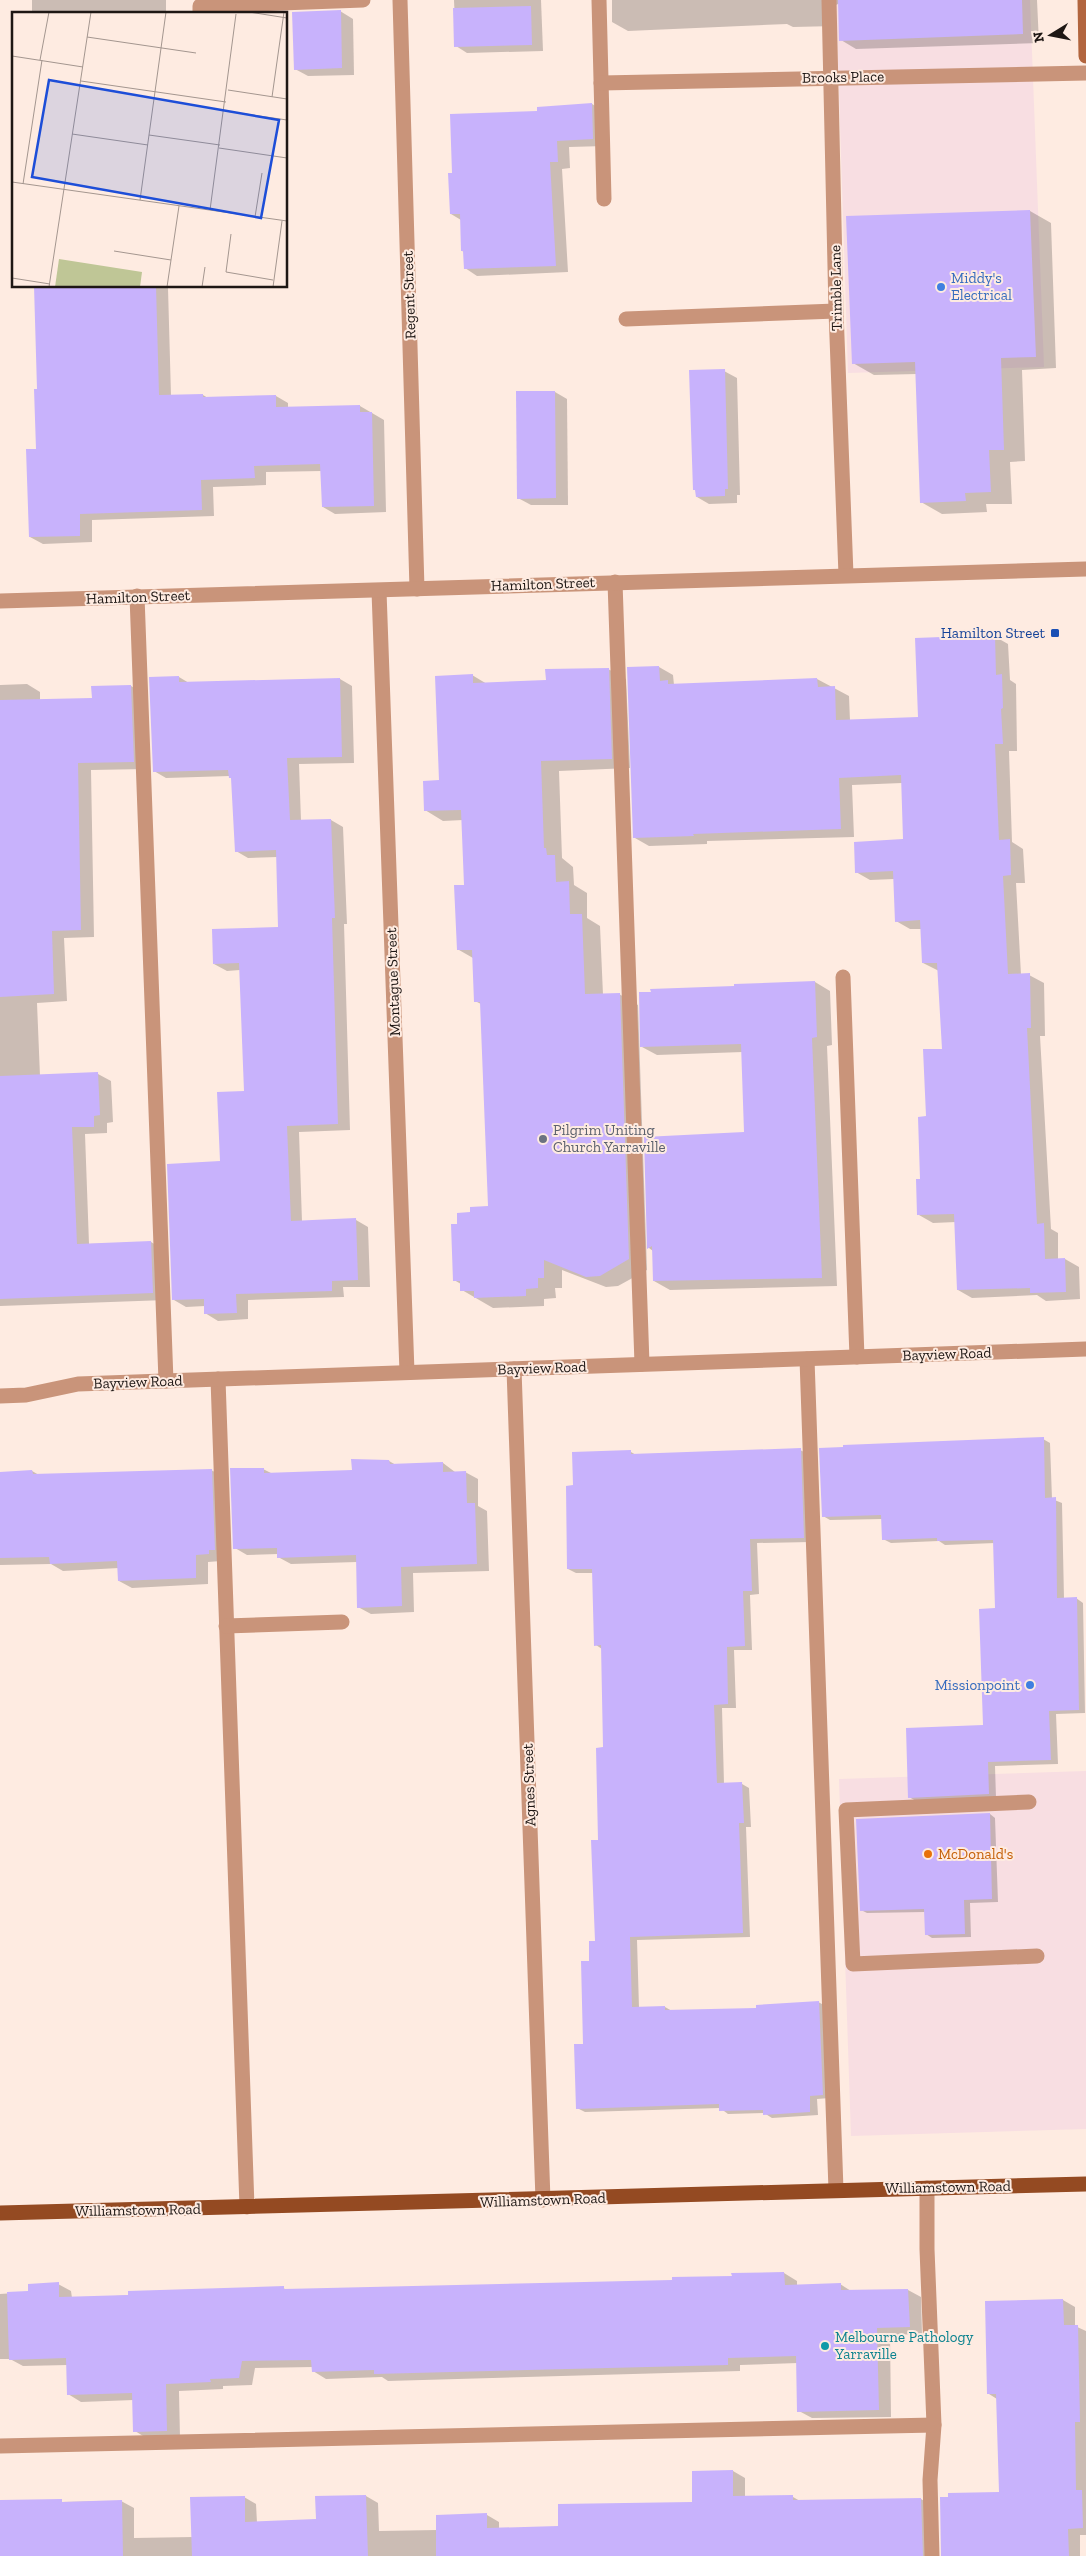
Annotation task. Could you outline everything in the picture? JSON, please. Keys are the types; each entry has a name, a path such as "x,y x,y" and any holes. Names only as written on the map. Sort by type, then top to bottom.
{"main road":[{"path":"1085,0 1086,56"},
{"name":"Williamstown Road","path":"0,2213 1086,2184"}],"street":[{"path":"200,12 200,6 363,0"},
{"name":"Regent Street","path":"400,0 418,589"},
{"path":"599,0 604,199"},
{"name":"Trimble Lane","path":"829,0 836,311 846,575"},
{"name":"Brooks Place","path":"601,83 1086,73"},
{"path":"626,319 836,311"},
{"name":"Hamilton Street","path":"0,601 379,591 1086,568"},
{"path":"615,582 642,1364"},
{"name":"Montague Street","path":"379,591 407,1372"},
{"path":"0,594 0,601"},
{"path":"137,596 166,1381"},
{"path":"843,977 857,1357"},
{"name":"Bayview Road","path":"0,1396 26,1395 78,1384 1086,1349"},
{"path":"807,1359 836,2190"},
{"name":"Agnes Street","path":"514,1369 543,2200"},
{"path":"218,1379 247,2207"},
{"path":"226,1626 342,1622"},
{"path":"1029,1802 846,1810 853,1964 1037,1956"},
{"path":"927,2188 927,2249 934,2425 930,2480 932,2556"},
{"path":"0,2446 934,2425"}],"shaded area":[{"path":"836,0 1030,0 1044,367 848,373"},
{"path":"1086,1771 1086,2129 851,2136 839,1779"}],"building":[{"path":"838,0 1022,0 1023,34 839,41"},
{"path":"531,6 532,45 454,47 453,8"},
{"path":"341,10 342,68 294,70 292,12"},
{"path":"592,103 593,139 557,141 558,162 550,162 556,266 464,269 463,251 461,251 460,214 450,214 448,173 452,173 450,114 537,111 537,107"},
{"name":"Middy's Electrical","path":"1030,210 1036,357 1001,358 1004,450 989,450 991,492 965,493 966,501 920,503 915,362 852,364 846,216"},
{"path":"34,288 156,288 159,395 203,394 203,397 276,395 276,407 360,405 360,412 372,412 374,506 322,507 320,464 254,466 255,478 201,480 202,510 80,514 80,536 29,537 26,449 36,449 34,389 37,389"},
{"path":"725,369 728,489 725,489 725,496 696,497 695,490 693,490 689,370"},
{"path":"516,391 555,391 556,498 517,499"},
{"path":"995,635 996,675 1002,674 1003,708 1001,709 1003,744 995,744 999,840 1010,839 1011,875 1003,876 1008,974 1030,973 1031,1028 1027,1028 1037,1224 1044,1223 1045,1259 1065,1258 1066,1292 1030,1293 1030,1288 957,1290 954,1214 917,1215 916,1179 920,1179 918,1117 926,1116 923,1049 942,1049 937,963 922,963 920,920 895,922 893,871 855,873 854,842 903,839 901,775 839,778 841,829 633,838 627,667 659,666 660,681 668,680 668,684 817,678 818,687 835,686 836,720 918,717 915,638"},
{"path":"609,668 612,759 541,761 544,848 546,848 547,855 555,855 556,882 569,881 570,914 582,914 585,994 620,993 629,1259 600,1276 586,1277 544,1260 544,1278 538,1278 538,1288 526,1289 526,1296 474,1298 474,1291 460,1291 460,1281 453,1281 451,1224 457,1224 457,1213 470,1212 470,1207 488,1206 480,1002 474,1002 472,950 457,950 454,885 464,885 461,810 424,811 423,781 439,780 435,676 473,674 473,683 546,680 545,669"},
{"path":"179,676 179,682 340,678 342,757 287,758 290,820 331,819 335,918 332,918 338,1124 287,1126 291,1221 356,1218 358,1280 332,1281 332,1291 236,1294 237,1313 204,1314 204,1299 172,1300 167,1164 220,1161 217,1092 244,1091 239,963 213,964 212,929 278,927 276,850 235,852 231,778 229,778 228,770 153,772 149,677"},
{"path":"131,685 134,762 78,763 81,930 52,931 54,994 0,997 0,700 92,698 91,686"},
{"path":"815,981 817,1037 812,1038 822,1278 653,1281 652,1246 647,1249 644,1137 744,1132 741,1044 640,1047 639,992 651,992 650,989"},
{"path":"98,1072 100,1115 94,1116 94,1127 72,1127 77,1244 151,1241 153,1293 0,1299 0,1076"},
{"path":"1044,1437 1045,1498 1056,1497 1057,1598 1077,1597 1079,1710 1049,1711 1051,1760 988,1762 989,1794 908,1798 906,1728 983,1725 979,1609 995,1608 993,1540 937,1541 937,1538 882,1540 881,1515 822,1517 819,1448 843,1447 843,1445"},
{"path":"801,1448 804,1538 750,1539 752,1591 743,1591 745,1646 727,1647 728,1704 714,1705 717,1783 742,1782 744,1823 739,1823 743,1933 630,1937 632,2007 665,2006 665,2010 756,2008 756,2005 819,2001 823,2095 810,2096 810,2112 763,2115 763,2110 719,2111 719,2104 576,2109 574,2044 583,2044 581,1961 589,1961 589,1941 595,1941 591,1840 598,1840 596,1748 603,1747 601,1645 594,1646 592,1569 567,1569 566,1486 573,1485 572,1452 631,1450 631,1454"},
{"path":"351,1459 389,1460 390,1464 443,1462 443,1472 466,1471 467,1503 475,1503 477,1564 401,1567 402,1606 357,1608 356,1555 277,1558 277,1548 233,1549 230,1468 264,1468 264,1473 352,1470"},
{"path":"212,1469 215,1550 209,1550 209,1554 196,1555 196,1578 118,1581 117,1561 50,1564 49,1557 0,1558 0,1472 32,1470 33,1474"},
{"name":"McDonald's","path":"990,1813 992,1899 964,1900 965,1934 925,1935 924,1909 860,1911 856,1819"},
{"path":"784,2272 785,2285 841,2283 841,2290 908,2289 910,2327 877,2328 879,2410 797,2412 796,2356 728,2358 728,2365 374,2374 374,2370 312,2372 311,2360 242,2361 239,2378 210,2379 211,2382 166,2384 167,2431 133,2432 132,2393 67,2395 66,2358 9,2360 7,2292 28,2291 28,2284 59,2282 59,2297 128,2295 128,2291 284,2286 284,2289 672,2280 672,2277 732,2276 731,2273"},
{"path":"1063,2299 1064,2325 1078,2325 1080,2422 1075,2422 1076,2490 1082,2490 1083,2528 1068,2529 1069,2556 941,2556 940,2497 948,2497 948,2493 999,2492 996,2394 987,2394 985,2301"},
{"path":"733,2470 733,2496 793,2495 793,2500 921,2498 923,2556 436,2556 436,2515 487,2513 487,2528 558,2526 558,2504 692,2502 692,2471"},
{"path":"366,2495 368,2556 192,2556 190,2497 245,2496 245,2522 316,2519 315,2496"},
{"path":"62,2499 62,2502 122,2500 123,2556 0,2556 0,2500"}],"place":[{"name":"Middy's Electrical","path":"941,287"},
{"name":"Hamilton Street","path":"1055,633"},
{"name":"Pilgrim Uniting Church Yarraville","path":"543,1139"},
{"name":"Missionpoint","path":"1030,1685"},
{"name":"McDonald's","path":"928,1854"},
{"name":"Melbourne Pathology Yarraville","path":"825,2346"}]}
